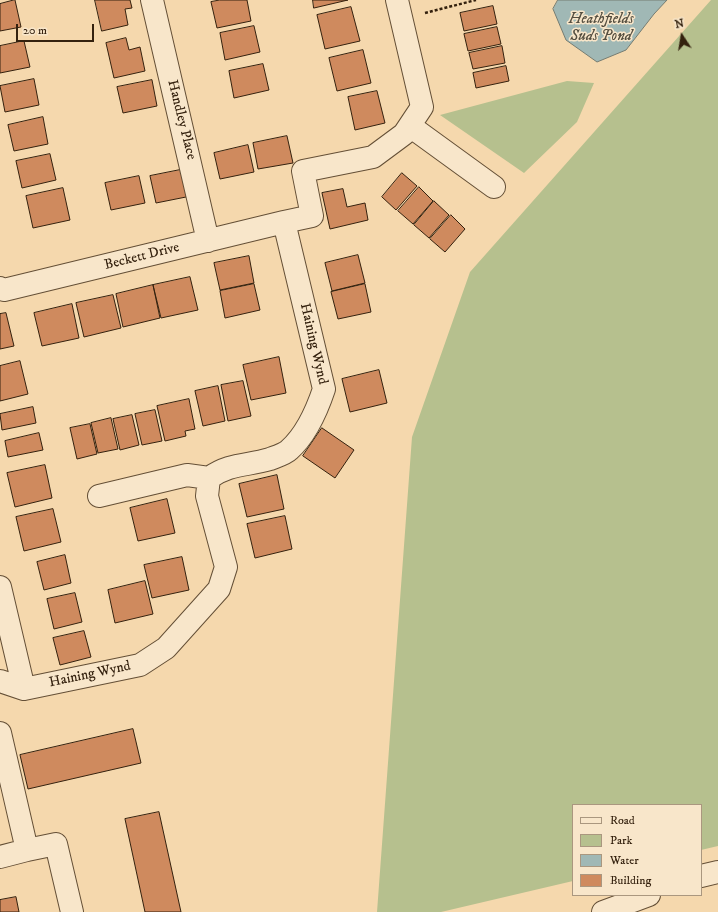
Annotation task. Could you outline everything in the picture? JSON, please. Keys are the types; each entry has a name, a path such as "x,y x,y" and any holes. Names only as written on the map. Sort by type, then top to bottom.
{"street":[{"name":"Handley Place","path":"152,0 208,241"},
{"path":"284,222 312,216 303,171 373,157 404,134 422,108 399,9"},
{"path":"410,126 494,187"},
{"name":"Beckett Drive","path":"0,288 4,290 284,222"},
{"name":"Haining Wynd","path":"24,689 140,665 166,648 220,589 226,567 207,496 209,478 220,470 270,459 289,451 308,425 317,408 324,389 284,222"},
{"path":"99,496 187,475 209,478"},
{"path":"0,587 24,689"},
{"path":"0,681 24,689"},
{"path":"0,733 27,850"},
{"path":"0,857 56,844 72,912"},
{"path":"702,876 718,872"},
{"path":"603,912 646,896"}],"path":[{"path":"399,9 476,0"}],"green space":[{"path":"711,0 718,0 718,846 702,850 702,804 572,804 572,881 441,912 377,912 412,437 470,272"},
{"path":"567,81 594,83 577,122 524,173 440,115"}],"water":[{"name":"Heathfields Suds Pond","path":"558,0 667,0 626,50 597,62 566,40 553,9"}],"building":[{"path":"15,0 21,27 0,31 0,4"},
{"path":"95,0 130,0 132,8 125,9 128,25 102,31"},
{"path":"220,0 247,0 251,21 217,28 211,2"},
{"path":"313,0 348,0 314,8"},
{"path":"493,6 497,24 464,31 460,13"},
{"path":"351,7 360,41 325,49 317,15"},
{"path":"254,26 260,52 225,60 220,33"},
{"path":"497,27 501,44 468,51 464,34"},
{"path":"126,38 129,50 140,47 145,71 114,78 106,43"},
{"path":"24,41 30,67 0,73 0,46"},
{"path":"502,46 505,63 473,69 469,53"},
{"path":"363,50 371,83 337,91 329,58"},
{"path":"263,64 269,90 234,98 229,71"},
{"path":"506,66 509,81 476,88 473,73"},
{"path":"34,79 39,105 5,112 0,86"},
{"path":"152,80 157,106 123,113 117,87"},
{"path":"377,91 385,123 355,130 348,97"},
{"path":"43,117 48,144 14,151 8,125"},
{"path":"287,136 293,163 258,169 253,143"},
{"path":"248,145 254,172 220,179 214,153"},
{"path":"50,154 56,180 22,188 16,161"},
{"path":"185,169 191,196 156,203 150,176"},
{"path":"402,173 417,186 396,210 382,197"},
{"path":"139,176 145,203 111,210 105,183"},
{"path":"419,187 433,201 413,224 398,211"},
{"path":"63,188 70,220 33,228 26,196"},
{"path":"343,189 347,207 365,203 368,220 330,229 322,193"},
{"path":"434,201 449,215 429,238 414,225"},
{"path":"451,215 465,229 445,252 430,239"},
{"path":"358,255 365,283 332,291 325,263"},
{"path":"249,256 254,283 220,290 214,263"},
{"path":"190,277 198,310 161,318 153,285"},
{"path":"254,284 260,310 225,318 220,291"},
{"path":"365,284 371,312 338,319 331,292"},
{"path":"153,285 160,318 123,327 116,294"},
{"path":"113,295 121,328 84,337 76,303"},
{"path":"72,304 79,338 42,346 34,313"},
{"path":"6,313 14,346 0,349 0,314"},
{"path":"279,357 286,393 251,400 243,365"},
{"path":"20,361 28,394 0,401 0,366"},
{"path":"379,370 387,403 350,412 342,379"},
{"path":"243,381 251,416 228,421 221,385"},
{"path":"218,386 225,421 203,426 195,391"},
{"path":"189,399 195,429 185,431 186,436 165,441 157,406"},
{"path":"33,407 36,423 2,430 0,414"},
{"path":"155,410 162,441 142,445 135,414"},
{"path":"132,415 139,445 120,450 113,419"},
{"path":"111,418 118,449 98,453 91,423"},
{"path":"90,424 97,454 77,459 70,428"},
{"path":"322,428 354,450 335,478 303,456"},
{"path":"39,433 43,450 8,457 5,441"},
{"path":"45,465 52,498 15,507 7,473"},
{"path":"277,475 284,509 247,517 239,484"},
{"path":"167,499 175,533 138,541 130,508"},
{"path":"53,509 61,542 24,551 16,517"},
{"path":"285,516 292,549 255,558 247,524"},
{"path":"65,555 71,583 44,590 37,562"},
{"path":"182,557 189,590 152,598 144,565"},
{"path":"145,581 153,614 115,623 108,590"},
{"path":"75,593 82,622 54,629 47,599"},
{"path":"84,631 91,657 60,665 53,638"},
{"path":"133,729 141,763 28,789 20,755"},
{"path":"159,812 181,912 145,912 125,819"},
{"path":"16,897 19,912 0,912 0,900"}]}
